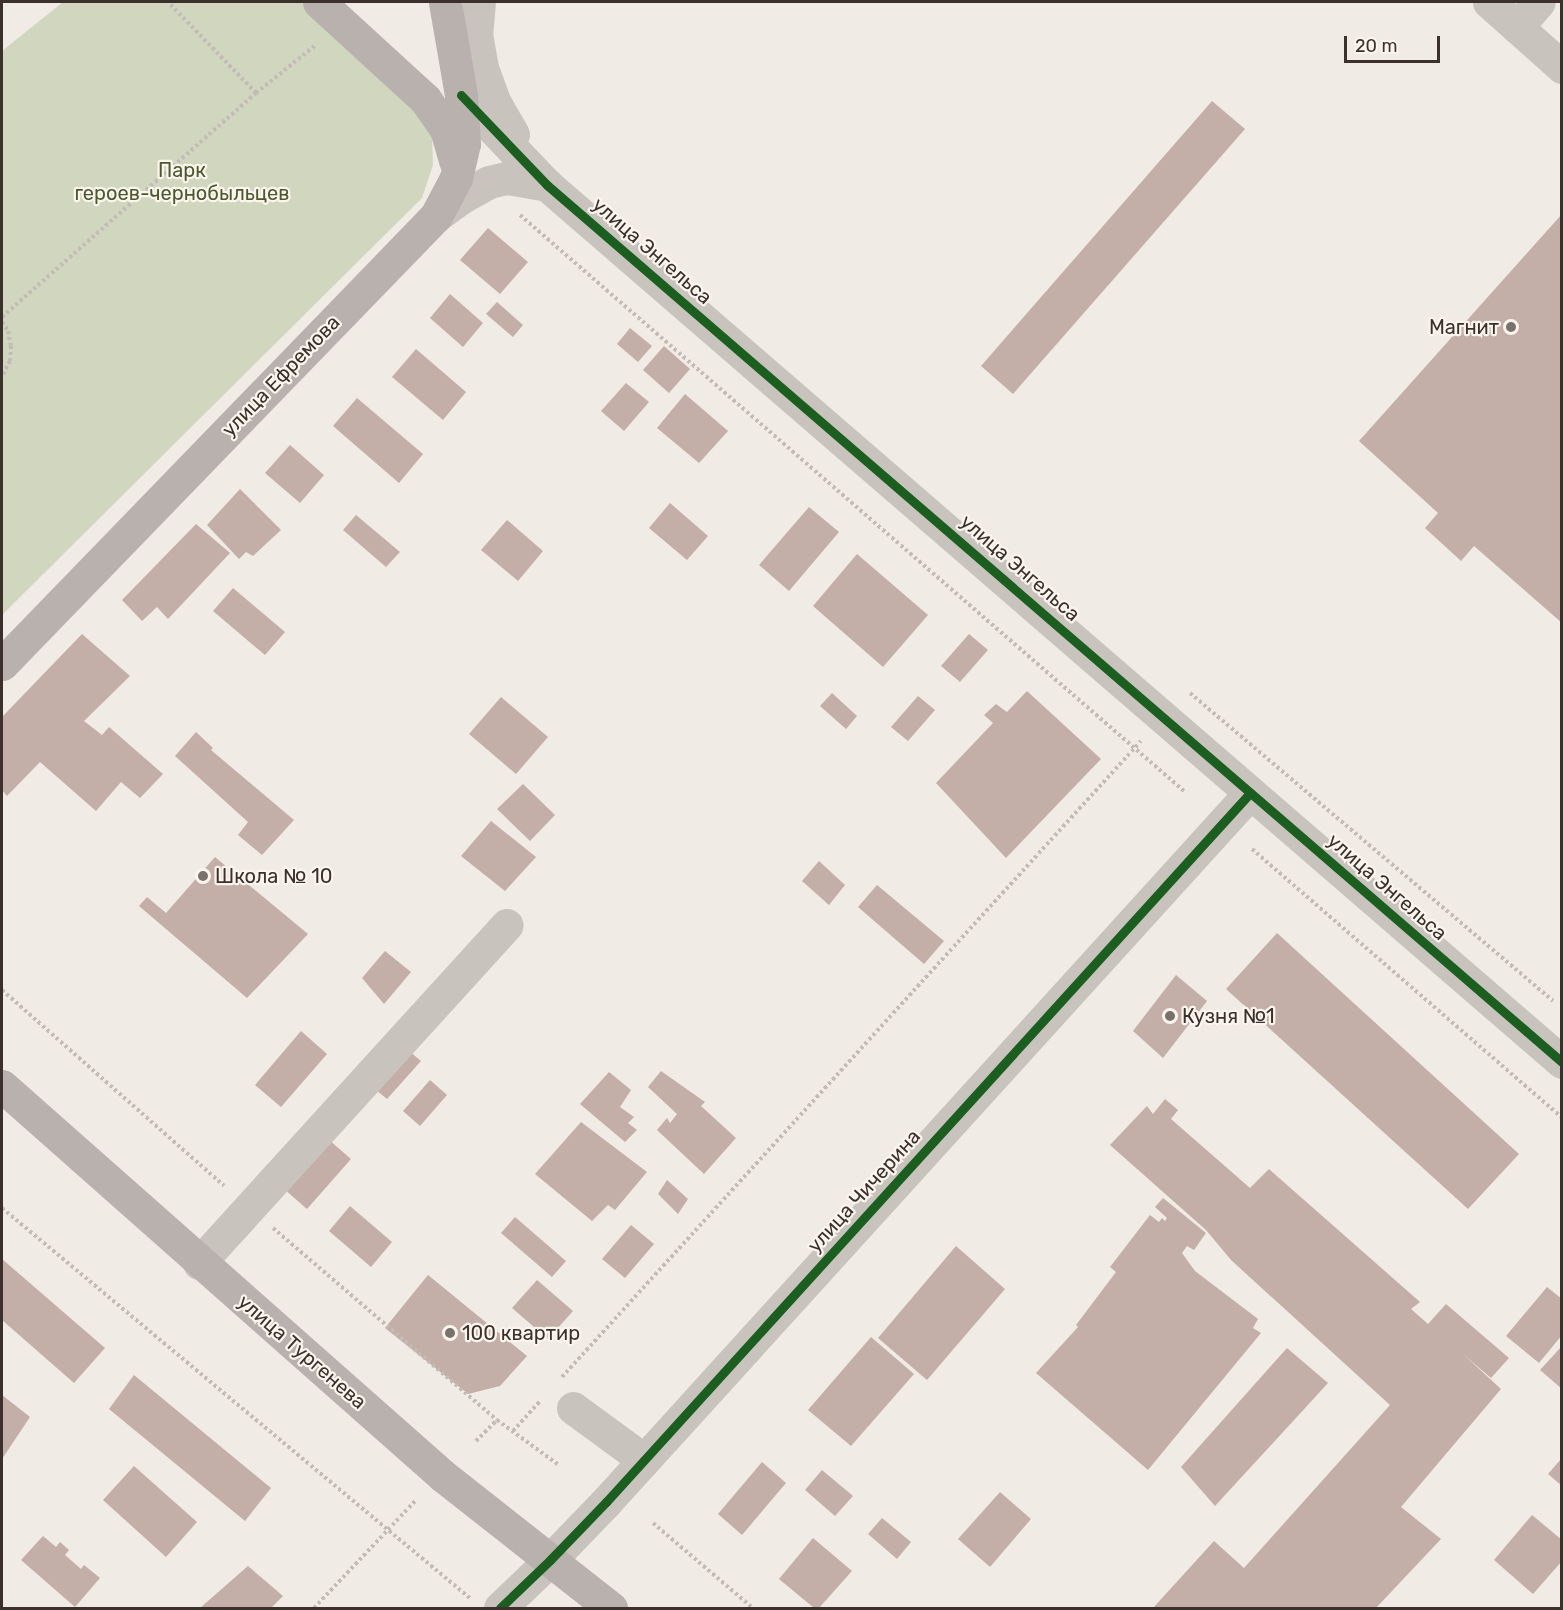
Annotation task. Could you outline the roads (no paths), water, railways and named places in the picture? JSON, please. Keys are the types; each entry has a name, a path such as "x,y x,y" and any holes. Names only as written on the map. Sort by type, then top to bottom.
{"main road":[{"path":"319,2 424,99 436,113 452,147 456,178"},
{"name":"улица Ефремова","path":"2,664 436,216 456,178 464,144 461,95 445,2"},
{"name":"улица Тургенева","path":"2,1086 199,1263 443,1476 610,1608"}],"street":[{"name":"улица Ефремова","path":"451,44 459,2"},
{"path":"479,2 476,34 488,87 504,119 547,185"},
{"path":"1489,2 1562,67"},
{"path":"1517,27 1539,2"},
{"name":"улица Энгельса","path":"461,95 547,185 972,549 1562,1062"},
{"path":"436,216 462,197 489,182 507,178 547,185"},
{"name":"улица Чичерина","path":"486,1605 550,1560 644,1460 1250,793"},
{"path":"199,1263 507,925"},
{"path":"559,1402 644,1460"}],"place":[{"name":"Магнит","path":"1511,327"},
{"name":"Школа № 10","path":"203,876"},
{"name":"Кузня №1","path":"1170,1016"},
{"name":"100 квартир","path":"450,1333"}],"park label":[{"name":"Парк героев-чернобыльцев","path":"182,182"}]}
